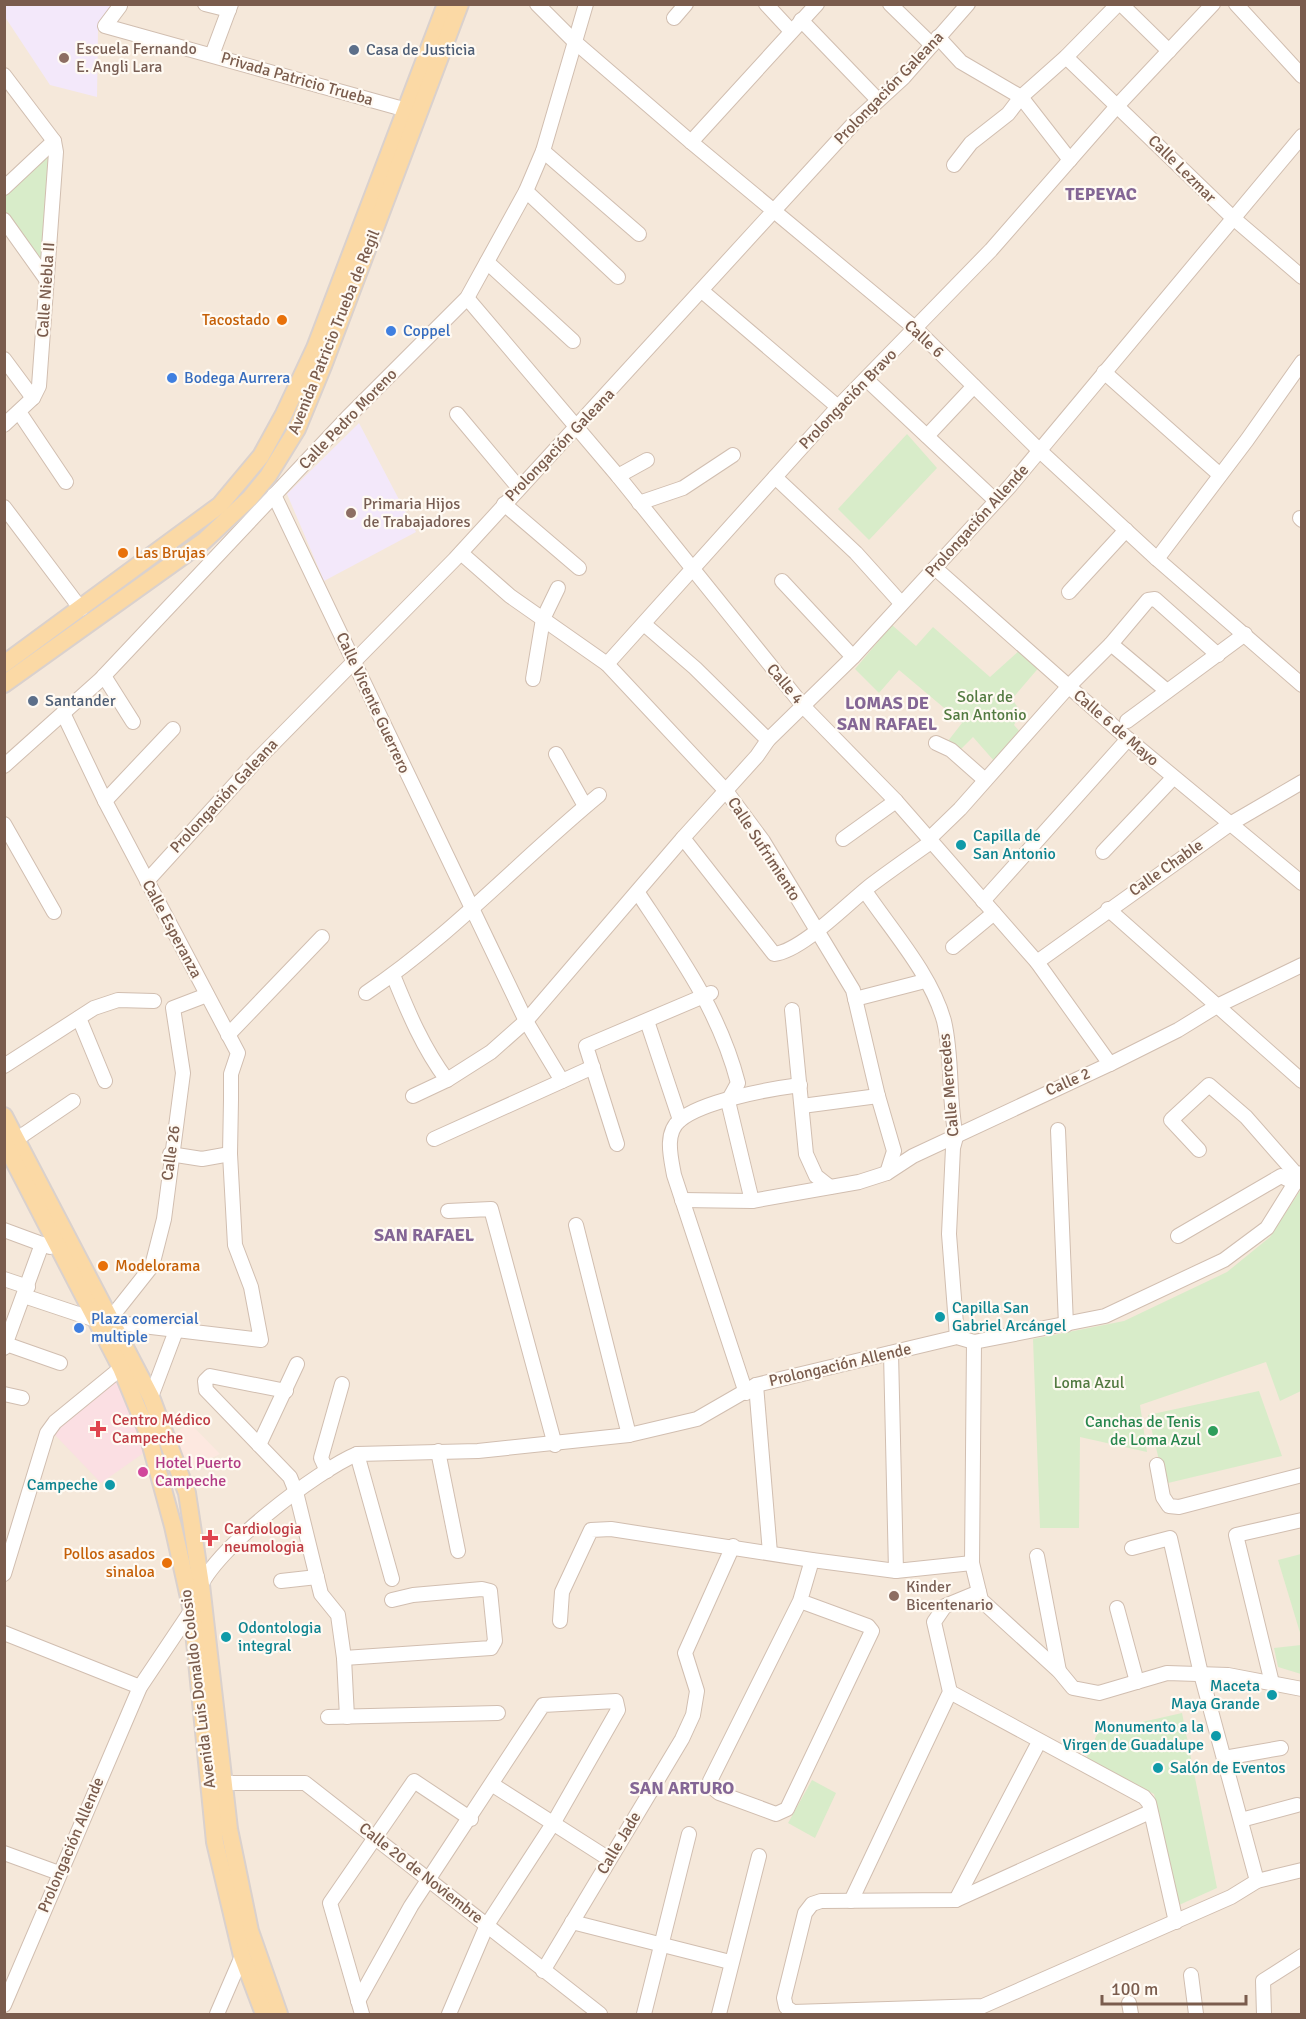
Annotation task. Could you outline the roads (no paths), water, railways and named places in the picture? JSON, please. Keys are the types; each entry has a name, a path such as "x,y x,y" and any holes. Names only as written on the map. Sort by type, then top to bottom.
{"main road":[{"name":"Avenida Patricio Trueba de Regil","path":"4,684 204,541 256,491 297,429 413,112 446,4"},
{"name":"Avenida Patricio Trueba de Regil","path":"7,658 81,609 220,505 261,456 315,348 460,4"},
{"name":"Avenida Luis Donaldo Colosio","path":"4,1116 10,1141 21,1161 59,1251 108,1324 151,1397 187,1493 201,1585 229,1829 250,1931 279,2014"},
{"path":"21,1161 108,1324"},
{"name":"Avenida Luis Donaldo Colosio","path":"108,1324 121,1368 147,1431 173,1526 192,1611 215,1842 242,1956 264,2014"}],"street":[{"path":"205,4 230,7 212,55"},
{"name":"Calle 6","path":"537,4 575,42 691,142 916,329 1040,451 1157,559 1302,685"},
{"name":"Calle Pedro Moreno","path":"4,765 104,676 274,495 467,298 526,191 543,151 586,4"},
{"path":"674,18 686,4"},
{"path":"766,4 791,31"},
{"path":"691,142 817,4"},
{"path":"890,4 961,62 1021,97 1070,160"},
{"name":"Prolongación Galeana","path":"147,880 256,761 461,553 773,212 968,4"},
{"path":"954,165 971,143 1008,114 1021,97 1120,4 1169,51"},
{"name":"Prolongación Bravo","path":"607,664 838,407 916,329 1118,105 1213,4"},
{"path":"1236,4 1302,76"},
{"name":"Privada Patricio Trueba","path":"120,6 105,26 413,112"},
{"path":"801,20 878,100"},
{"name":"Calle Lezmar","path":"1066,57 1232,217 1302,277"},
{"path":"4,75 54,141 4,188"},
{"name":"Prolongación Allende","path":"413,1096 447,1080 491,1052 526,1021 768,740 853,657 1040,451 1232,217 1302,136"},
{"name":"Calle Niebla II","path":"33,398 39,386 56,152 54,141"},
{"path":"543,151 639,234"},
{"path":"526,191 618,277"},
{"path":"4,220 46,279"},
{"path":"487,262 573,342"},
{"path":"702,291 838,407"},
{"name":"Calle 4","path":"467,298 618,476 691,570 804,707 896,801 1037,962 1110,1064"},
{"path":"4,360 33,398 4,425"},
{"path":"1157,559 1302,362"},
{"path":"1104,372 1220,475"},
{"path":"866,379 996,501"},
{"path":"927,436 974,386"},
{"path":"19,412 66,482"},
{"path":"457,414 519,488"},
{"path":"639,503 683,488 733,456"},
{"path":"618,476 647,460"},
{"path":"775,477 856,553 901,603"},
{"name":"Calle Vicente Guerrero","path":"274,495 526,1021 562,1081"},
{"path":"504,504 579,568"},
{"path":"4,507 81,609"},
{"path":"1069,592 1126,530"},
{"path":"204,541 216,556"},
{"name":"Calle Sufrimiento","path":"461,553 510,596 607,664 726,790 763,841 815,932 853,990 878,1096 894,1151 886,1173"},
{"name":"Calle 6 de Mayo","path":"935,568 1173,778 1302,883"},
{"path":"782,581 853,657"},
{"path":"533,679 543,620 558,588"},
{"path":"682,838 774,954 783,953 815,932 930,840 1069,686 1111,644 1148,600 1155,599 1218,655"},
{"path":"644,624 695,668 768,740"},
{"path":"1127,721 1245,634"},
{"path":"1111,644 1167,691"},
{"path":"104,676 133,722"},
{"name":"Calle Esperanza","path":"63,713 105,801 238,1053 231,1074 230,1154 235,1245 251,1287 261,1340 177,1328"},
{"path":"105,801 173,729"},
{"path":"983,901 1128,739"},
{"path":"936,743 951,750 985,780"},
{"path":"555,754 585,806"},
{"path":"1103,852 1173,778"},
{"name":"Calle Chable","path":"1037,962 1108,909 1230,824 1300,785"},
{"path":"366,993 393,975 473,909 599,795"},
{"path":"843,839 896,801"},
{"path":"4,824 54,912"},
{"name":"Calle Mercedes","path":"864,891 925,981 944,1021 956,1137 953,1148 949,1234 957,1337"},
{"path":"638,893 709,994 729,1048 738,1083 728,1101 752,1201"},
{"path":"1108,909 1302,1081"},
{"path":"953,947 994,913"},
{"path":"228,1035 322,937"},
{"name":"Calle 2","path":"682,1200 752,1201 794,1191 830,1187 886,1173 913,1156 956,1137 992,1117 1110,1064 1178,1030 1217,1006 1302,965"},
{"path":"393,975 416,1030 447,1080"},
{"path":"855,999 925,981"},
{"path":"617,1144 586,1046 709,994"},
{"name":"Calle 26","path":"108,1324 152,1266 164,1219 170,1154 183,1073 173,1008 207,995"},
{"path":"4,1066 94,1008 118,1000 154,1001"},
{"path":"792,1010 806,1154 816,1176 830,1187"},
{"path":"79,1017 105,1081"},
{"path":"647,1021 680,1120"},
{"path":"434,1139 593,1067"},
{"path":"770,1553 751,1389 682,1200 669,1145 675,1124 688,1113 768,1089 800,1085"},
{"path":"1199,1150 1171,1120 1209,1085 1246,1117 1298,1177"},
{"path":"802,1106 878,1096"},
{"path":"10,1141 73,1101"},
{"path":"1058,1130 1066,1326"},
{"path":"170,1154 202,1159 230,1154"},
{"path":"1178,1236 1281,1176 1298,1177"},
{"path":"957,1337 974,1342 1066,1326 1105,1316 1224,1260 1267,1228 1298,1177"},
{"path":"448,1212 491,1209 555,1444"},
{"path":"576,1225 629,1434"},
{"path":"4,1230 59,1251"},
{"path":"42,1244 26,1292 6,1338 60,1363"},
{"path":"4,1279 26,1292 108,1324 177,1328 151,1397"},
{"name":"Prolongación Allende","path":"4,2005 140,1687 192,1611 201,1585 233,1544 296,1492 357,1454 438,1452 555,1444 629,1434 697,1419 751,1389 957,1337"},
{"path":"974,1342 972,1563 980,1596 1059,1671 1073,1688 1099,1693 1167,1673 1228,1675 1302,1689"},
{"path":"891,1353 896,1570"},
{"path":"259,1445 297,1364"},
{"path":"4,1574 47,1433 54,1422 121,1368"},
{"path":"286,1391 210,1376 205,1381 206,1390 290,1477 296,1492 321,1594 338,1616 344,1658 347,1717"},
{"path":"327,1471 321,1458 342,1384"},
{"path":"4,1394 22,1398"},
{"path":"438,1452 458,1551"},
{"path":"357,1454 392,1579"},
{"path":"1157,1466 1163,1497 1169,1506 1179,1507 1302,1475"},
{"path":"1272,1683 1236,1535 1302,1520"},
{"path":"560,1621 562,1592 591,1530 611,1529 812,1560 896,1570 972,1563"},
{"path":"1132,1548 1170,1538 1202,1674 1257,1881"},
{"name":"Calle Jade","path":"543,1971 682,1739 693,1715 697,1691 685,1653 733,1546"},
{"path":"1037,1556 1059,1671"},
{"path":"800,1601 868,1626 872,1631 786,1809 781,1813 719,1793 712,1787 710,1781 800,1601 812,1560"},
{"path":"281,1581 317,1577"},
{"path":"344,1658 491,1648 495,1641 490,1591 482,1588 412,1595 392,1600"},
{"path":"851,1901 950,1692 934,1622 945,1606 980,1596"},
{"path":"1117,1608 1137,1682"},
{"path":"4,1633 140,1687"},
{"path":"950,1692 1144,1797 1150,1812 1176,1922"},
{"path":"360,2008 411,1906 471,1819 543,1705 615,1701 618,1710 554,1822 487,1925 449,2014"},
{"path":"328,1717 498,1713"},
{"path":"956,1900 1039,1742"},
{"path":"1224,1758 1281,1748"},
{"path":"360,2008 330,1904 414,1781 471,1819"},
{"name":"Calle 20 de Noviembre","path":"223,1783 306,1783 600,2014"},
{"path":"493,1785 609,1859"},
{"path":"1241,1821 1297,1805"},
{"path":"1150,1812 956,1900 821,1900 812,1904 805,1913 784,1998 786,2007 793,2012 983,2006 1231,1897 1257,1881 1302,1870"},
{"path":"644,2014 689,1834"},
{"path":"4,1852 59,1873"},
{"path":"718,2014 759,1856"},
{"path":"572,1922 730,1962"},
{"path":"218,2014 242,1956"},
{"path":"1264,2014 1263,1981 1302,1956"},
{"path":"1191,1975 1196,2014"}],"place":[{"name":"Casa de Justicia","path":"354,50"},
{"name":"Escuela Fernando E. Angli Lara","path":"64,58"},
{"name":"Tacostado","path":"282,320"},
{"name":"Coppel","path":"391,331"},
{"name":"Bodega Aurrera","path":"172,378"},
{"name":"Primaria Hijos de Trabajadores","path":"351,513"},
{"name":"Las Brujas","path":"123,553"},
{"name":"Santander","path":"33,701"},
{"name":"Capilla de San Antonio","path":"961,845"},
{"name":"Modelorama","path":"103,1266"},
{"name":"Capilla San Gabriel Arcángel","path":"940,1317"},
{"name":"Plaza comercial multiple","path":"79,1328"},
{"name":"Centro Médico Campeche","path":"98,1429"},
{"name":"Canchas de Tenis de Loma Azul","path":"1213,1431"},
{"name":"Hotel Puerto Campeche","path":"143,1472"},
{"name":"Campeche","path":"110,1485"},
{"name":"Cardiologia neumologia","path":"210,1538"},
{"name":"Pollos asados sinaloa","path":"167,1563"},
{"name":"Kinder Bicentenario","path":"894,1596"},
{"name":"Odontologia integral","path":"226,1637"},
{"name":"Maceta Maya Grande","path":"1272,1695"},
{"name":"Monumento a la Virgen de Guadalupe","path":"1216,1736"},
{"name":"Salón de Eventos","path":"1158,1768"}],"district":[{"name":"TEPEYAC","path":"1101,194"},
{"name":"LOMAS DE SAN RAFAEL","path":"887,713"},
{"name":"SAN RAFAEL","path":"424,1235"},
{"name":"SAN ARTURO","path":"682,1788"}],"park label":[{"name":"Solar de San Antonio","path":"985,706"},
{"name":"Loma Azul","path":"1089,1383"}]}
